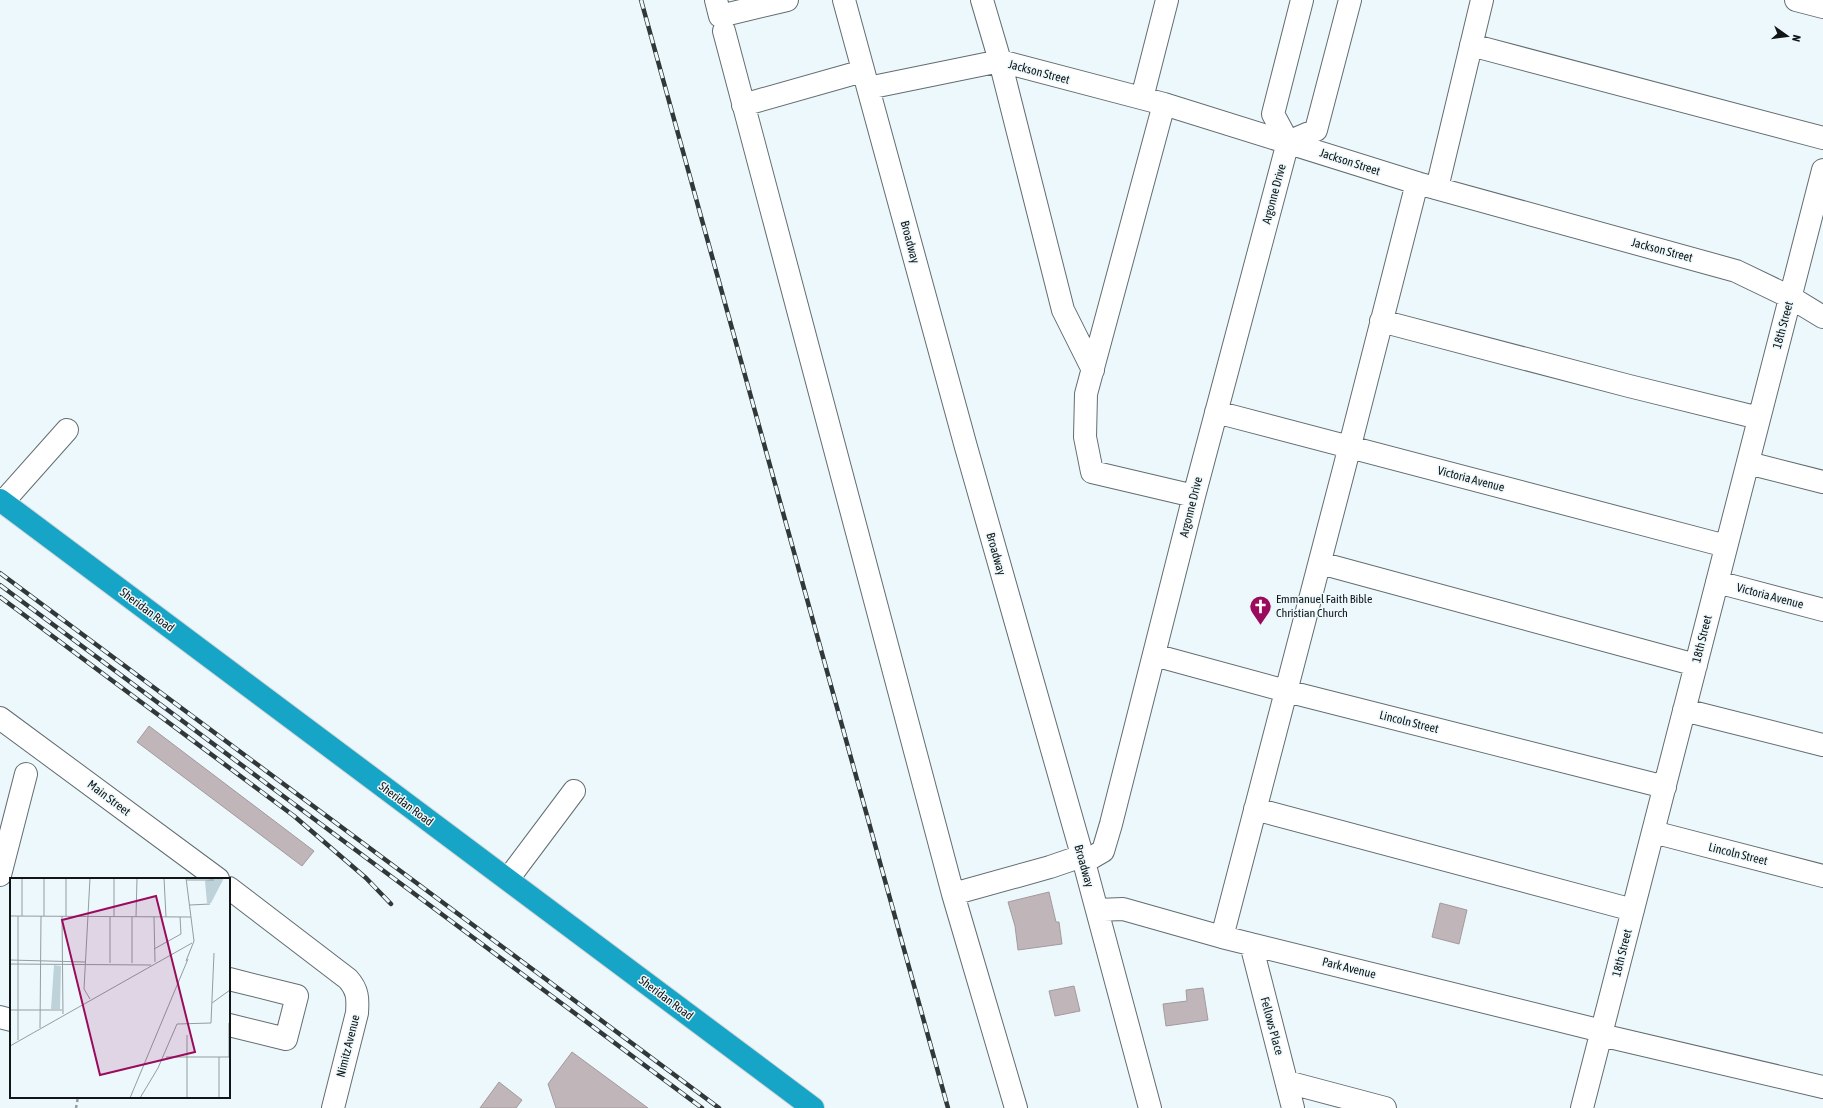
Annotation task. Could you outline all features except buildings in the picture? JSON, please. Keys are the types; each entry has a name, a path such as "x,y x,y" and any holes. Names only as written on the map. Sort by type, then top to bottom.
{"highway":[{"name":"Sheridan Road","path":"1,501 813,1108"}],"street":[{"path":"716,0 720,16 787,0"},
{"name":"Broadway","path":"844,0 966,446 1083,859 1150,1108"},
{"path":"982,0 1000,62 1063,310 1093,370"},
{"path":"1142,98 1167,0"},
{"path":"1302,0 1273,114 1288,142 1316,130 1350,0"},
{"path":"1222,936 1350,447 1381,321 1427,186 1471,45 1482,0"},
{"path":"1796,0 1823,7"},
{"path":"724,31 953,894 1016,1108"},
{"path":"1471,45 1823,138"},
{"name":"Jackson Street","path":"743,105 866,79 1000,62 1164,104 1427,186 1736,271 1790,297 1823,317"},
{"path":"1164,104 1086,394 1085,437 1092,472 1194,496"},
{"name":"Argonne Drive","path":"953,894 1083,859 1103,851 1194,496 1288,142"},
{"name":"18th Street","path":"1582,1108 1823,170"},
{"path":"1381,321 1629,386 1759,418"},
{"name":"Victoria Avenue","path":"1216,412 1726,546"},
{"path":"1,501 66,430"},
{"path":"1748,463 1823,482"},
{"path":"1320,563 1696,665"},
{"name":"Victoria Avenue","path":"1717,582 1823,610"},
{"name":"Lincoln Street","path":"1154,655 1286,691 1664,787"},
{"path":"1684,710 1823,745"},
{"name":"Main Street","path":"0,718 217,878"},
{"path":"0,875 26,774"},
{"path":"508,879 574,791"},
{"path":"1255,809 1633,910"},
{"name":"Lincoln Street","path":"1653,832 1823,876"},
{"name":"Nimitz Avenue","path":"230,889 348,979 356,988 358,999 357,1013 335,1103"},
{"name":"Park Avenue","path":"1097,910 1123,909 1251,944 1601,1033 1823,1087"},
{"name":"Fellows Place","path":"1251,944 1293,1108"},
{"path":"230,978 297,996 286,1039 230,1025"},
{"path":"0,1017 10,1020"},
{"path":"1287,1082 1385,1108"}],"path":[{"path":"76,1108 78,1098"}],"railway":[{"path":"641,0 948,1108"},
{"path":"0,573 719,1108"},
{"path":"0,585 702,1108"},
{"path":"0,597 294,816 366,878 391,904"}],"place":[{"name":"Emmanuel Faith Bible Christian Church","path":"1260,626"}]}
